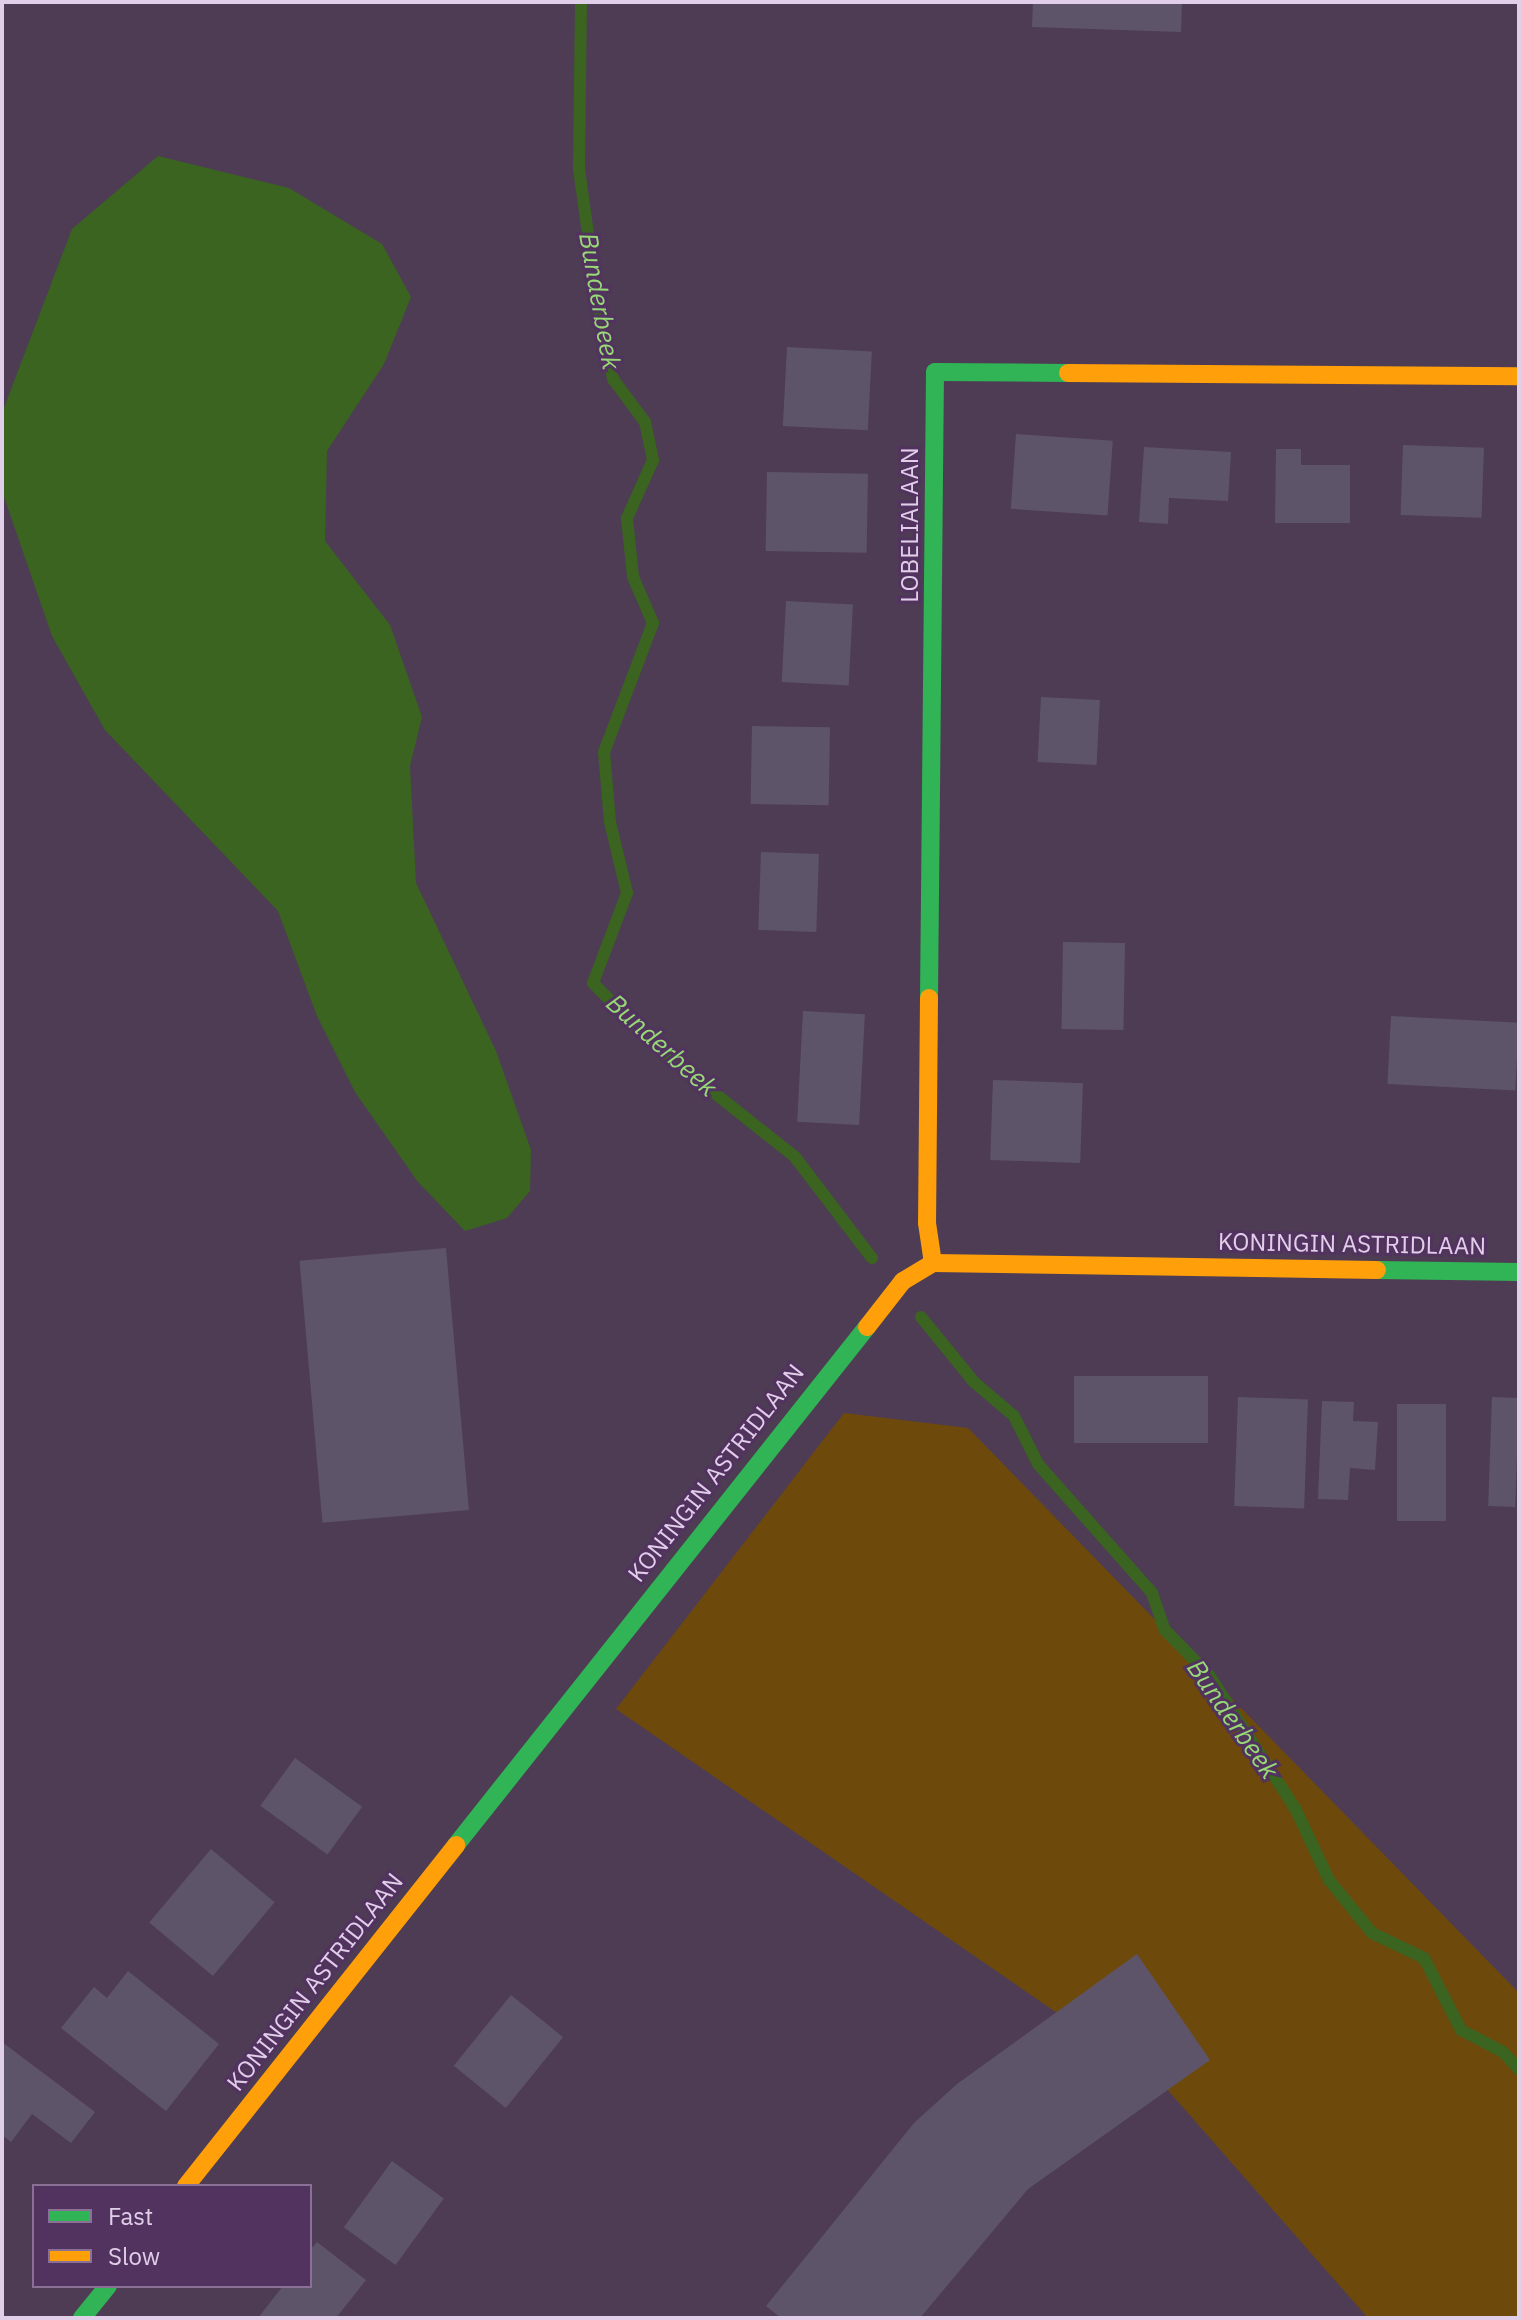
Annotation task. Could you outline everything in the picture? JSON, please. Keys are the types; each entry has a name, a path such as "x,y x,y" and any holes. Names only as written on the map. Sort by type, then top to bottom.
{"street":[{"name":"LOBELIALAAN","path":"933,1263 927,1223 935,372 1519,376"},
{"name":"KONINGIN ASTRIDLAAN","path":"188,2184 870,1316 903,1281 933,1263 1519,1272"},
{"path":"82,2318 106,2288"}],"shaded area":[{"path":"158,156 289,188 382,244 411,297 384,364 327,451 325,541 390,625 422,717 410,766 416,883 496,1051 531,1150 530,1191 507,1218 465,1231 418,1182 355,1092 317,1016 278,911 105,730 52,636 2,491 2,413 72,229"},
{"path":"844,1413 968,1428 1519,1993 1519,2318 1368,2318 1166,2088 616,1709"}],"building":[{"path":"1033,2 1182,2 1181,32 1032,27"},
{"path":"787,347 872,351 868,430 783,426"},
{"path":"1016,434 1113,441 1108,516 1011,509"},
{"path":"1403,445 1484,448 1482,518 1401,515"},
{"path":"1144,447 1231,452 1228,501 1169,498 1168,524 1139,522"},
{"path":"1276,449 1301,449 1301,465 1350,465 1350,523 1275,523"},
{"path":"767,472 868,474 867,553 766,551"},
{"path":"786,601 853,605 849,685 782,682"},
{"path":"1041,697 1100,700 1097,765 1038,762"},
{"path":"752,726 830,727 829,805 751,804"},
{"path":"761,852 819,854 816,932 758,930"},
{"path":"1063,942 1125,943 1123,1030 1061,1029"},
{"path":"803,1011 865,1014 859,1125 797,1122"},
{"path":"1391,1016 1519,1023 1515,1091 1387,1084"},
{"path":"993,1080 1083,1083 1080,1163 990,1160"},
{"path":"446,1248 469,1510 322,1523 300,1261"},
{"path":"1074,1376 1208,1376 1208,1443 1074,1443"},
{"path":"1238,1397 1308,1399 1304,1508 1234,1506"},
{"path":"1492,1397 1519,1398 1515,1507 1488,1506"},
{"path":"1322,1401 1354,1402 1353,1421 1378,1422 1375,1470 1350,1468 1348,1500 1318,1499"},
{"path":"1397,1404 1446,1404 1446,1521 1397,1521"},
{"path":"295,1758 362,1807 327,1855 260,1806"},
{"path":"211,1849 275,1902 213,1976 149,1923"},
{"path":"1137,1954 1210,2060 1028,2189 920,2318 781,2318 766,2306 914,2123 957,2084"},
{"path":"128,1971 219,2044 166,2111 61,2028 94,1987 107,1998"},
{"path":"511,1995 563,2037 506,2108 454,2066"},
{"path":"2,2042 95,2112 71,2143 32,2114 11,2142 2,2135"},
{"path":"392,2161 444,2199 396,2265 344,2227"},
{"path":"317,2242 366,2280 336,2318 258,2318 281,2288 312,2288 312,2248"}],"waterway":[{"name":"Bunderbeek","path":"581,2 579,169 597,298 613,379 645,422 653,460 627,518 633,577 653,623 604,752 610,822 627,893 593,983 653,1044 795,1157 872,1258"},
{"name":"Bunderbeek","path":"921,1317 974,1382 1014,1416 1038,1464 1152,1593 1165,1630 1209,1675 1296,1810 1329,1880 1372,1933 1424,1958 1461,2030 1503,2052 1519,2069"}],"traffic: fast":[{"path":"929,998 935,372 1068,373"},
{"path":"1377,1270 1519,1272"},
{"path":"456,1845 867,1327"},
{"path":"82,2318 106,2288"}],"traffic: slow":[{"path":"1068,373 1519,376"},
{"path":"929,998 927,1223 933,1263"},
{"path":"867,1327 903,1281 933,1263 1377,1270"},
{"path":"188,2184 456,1845"}]}
